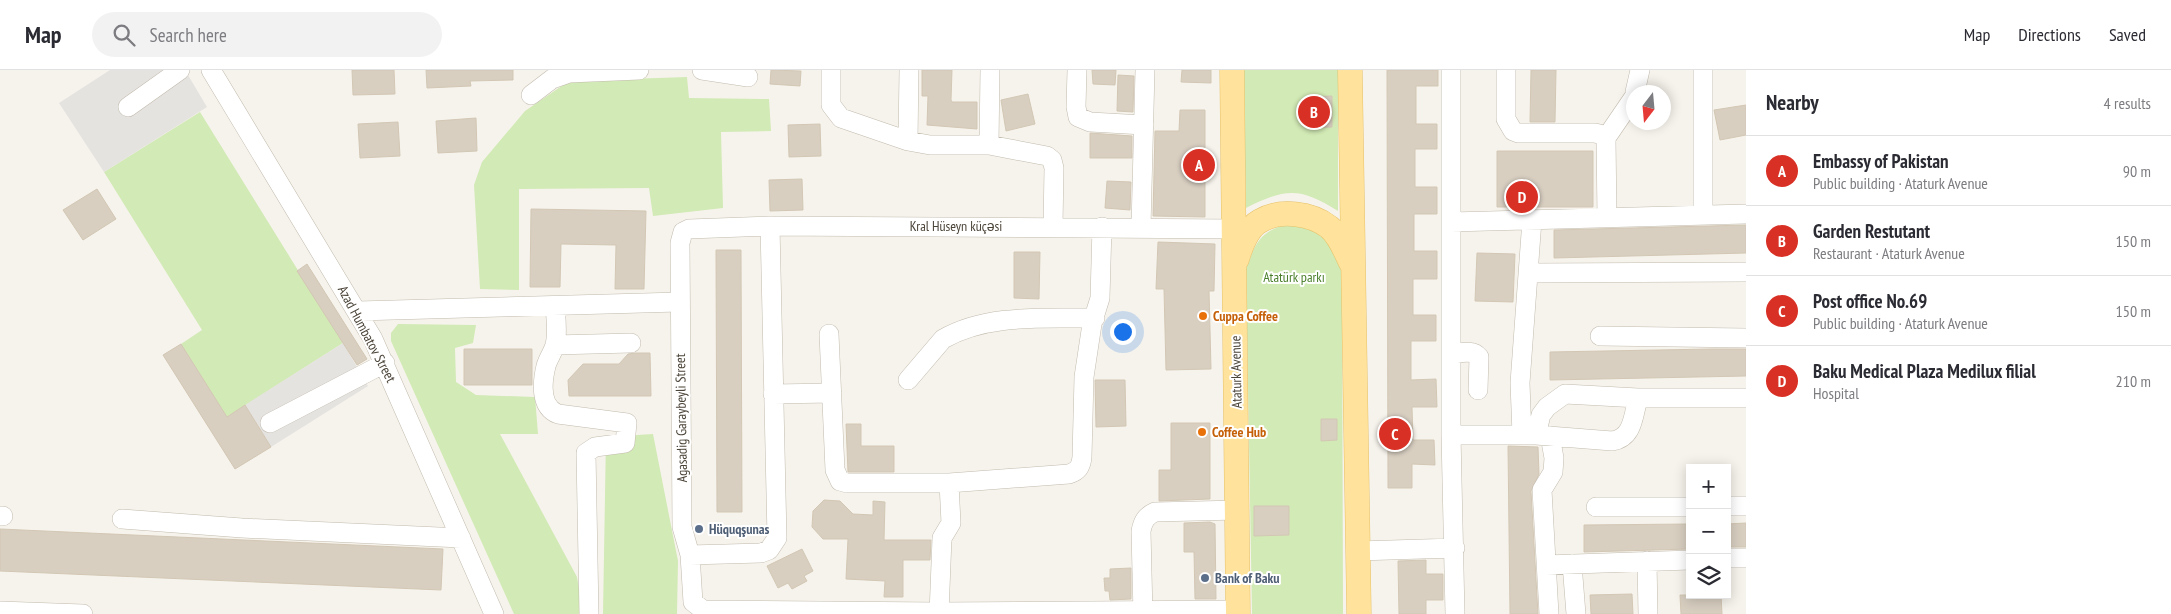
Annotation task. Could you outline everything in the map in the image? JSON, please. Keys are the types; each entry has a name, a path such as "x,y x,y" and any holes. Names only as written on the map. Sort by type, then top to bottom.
{"main road":[{"name":"Ataturk Avenue","path":"1232,70 1238,612"},
{"path":"1350,70 1359,614"},
{"path":"1234,229 1287,214 1301,215 1317,220 1330,228 1340,240 1352,267"},
{"path":"1235,270 1242,244 1248,233 1259,221"}],"street":[{"path":"128,107 180,70"},
{"name":"Azad Humbatov Street","path":"210,70 358,311 385,363 494,614"},
{"path":"531,95 552,79 568,73 639,70"},
{"path":"702,70 748,76"},
{"path":"831,70 831,105 835,113 841,118 908,142 930,145 989,144 1047,156 1052,160 1053,226"},
{"path":"908,142 909,70"},
{"path":"989,144 990,70"},
{"path":"1077,70 1078,117 1090,122 1144,125"},
{"path":"1141,227 1145,70"},
{"path":"1451,70 1451,435 1456,614"},
{"path":"1506,70 1506,119 1513,131 1518,133 1595,133 1606,138"},
{"path":"1637,85 1640,70"},
{"path":"1703,70 1703,214"},
{"path":"1607,218 1606,138 1626,108"},
{"path":"1451,222 1746,214"},
{"path":"1532,220 1530,273 1520,383 1536,436 1554,458 1553,472 1542,490 1549,614"},
{"path":"690,555 761,553 769,550 776,542 770,226"},
{"name":"Kral Hüseyn küçəsi","path":"681,236 689,229 700,227 770,226 1053,226 1234,229"},
{"path":"829,334 836,470 840,481 847,483 949,483 1069,474 1080,468 1082,457 1084,377 1100,298 1102,227"},
{"name":"Agasadig Garaybeyli Street","path":"681,236 679,302 682,527 690,555 692,599 695,606 703,610 939,613"},
{"path":"1530,273 1746,272"},
{"path":"358,311 679,302"},
{"path":"556,306 555,345 546,365 544,384 545,403 548,408 558,414 627,423 625,443 595,446 586,453 590,614"},
{"path":"908,380 943,338 951,334 989,323 1013,319 1095,318"},
{"path":"1600,336 1746,338"},
{"path":"555,345 631,344"},
{"path":"1451,354 1474,352 1478,354 1478,390"},
{"path":"270,423 385,363"},
{"path":"773,394 832,393"},
{"path":"1536,436 1541,415 1558,398 1565,394 1638,398 1746,398"},
{"path":"1451,435 1622,440 1630,432 1638,398"},
{"path":"949,483 951,523 942,538 939,613 1238,612"},
{"path":"1596,507 1686,506"},
{"path":"1731,506 1746,506"},
{"path":"1143,613 1142,531 1143,522 1148,515 1155,512 1238,510"},
{"path":"122,519 242,528 461,538"},
{"path":"1358,551 1455,548"},
{"path":"1731,558 1746,558"},
{"path":"1546,565 1686,560"},
{"path":"1647,561 1648,614"},
{"path":"1572,564 1576,614"},
{"path":"0,611 83,614"}],"green space":[{"path":"1243,70 1338,70 1338,211 1325,203 1303,194 1293,193 1272,197 1246,208"},
{"path":"687,77 689,98 769,99 771,131 721,132 723,208 653,216 649,188 519,189 519,290 480,289 474,185 482,162 525,111 569,81"},
{"path":"200,112 343,343 227,417 181,344 202,330 104,172"},
{"name":"Atatürk parkı","path":"1283,225 1307,228 1323,235 1333,248 1342,271 1343,614 1252,614 1246,269 1258,241 1268,232"},
{"path":"398,324 476,325 473,343 455,348 456,382 476,395 535,397 538,434 500,434 577,577 583,614 514,614 391,341 391,333"},
{"path":"653,434 678,561 677,614 603,614 606,437"}],"shaded area":[{"path":"110,70 185,70 207,107 104,172 59,103"},
{"path":"343,343 368,386 271,447 245,405"}],"building":[{"path":"352,70 394,70 395,94 353,95"},
{"path":"426,70 513,70 513,80 470,81 471,86 427,88"},
{"path":"771,70 801,71 800,86 770,84"},
{"path":"922,70 952,70 951,100 952,102 977,102 977,129 927,125 928,96 922,96"},
{"path":"1092,70 1116,70 1115,85 1093,84"},
{"path":"1182,70 1211,70 1211,83 1181,82"},
{"path":"1387,70 1438,70 1438,86 1416,86 1416,124 1437,124 1437,149 1415,149 1415,187 1437,187 1437,214 1414,214 1414,251 1437,251 1437,279 1413,279 1413,315 1436,315 1436,341 1411,341 1411,380 1436,379 1437,407 1412,407 1413,440 1434,440 1435,465 1412,464 1412,488 1388,488"},
{"path":"1531,70 1556,70 1555,122 1530,122"},
{"path":"1118,75 1134,76 1133,112 1117,111"},
{"path":"1028,94 1035,124 1006,131 1001,100"},
{"path":"1332,96 1332,127 1307,128 1306,97"},
{"path":"1746,105 1746,135 1720,140 1714,110"},
{"path":"1180,110 1205,110 1205,217 1153,216 1155,131 1179,131"},
{"path":"476,118 477,151 438,153 436,121"},
{"path":"398,122 400,156 360,158 358,124"},
{"path":"820,124 821,156 789,157 788,125"},
{"path":"1090,133 1132,136 1132,158 1090,158"},
{"path":"1497,151 1593,151 1593,207 1497,207"},
{"path":"802,179 803,210 770,211 769,180"},
{"path":"1107,181 1131,182 1130,210 1105,208"},
{"path":"97,189 116,219 83,240 63,210"},
{"path":"531,209 646,211 644,289 615,289 616,245 561,244 560,287 530,287"},
{"path":"1746,225 1746,253 1554,258 1554,230"},
{"path":"1158,242 1215,244 1214,291 1209,291 1211,369 1166,370 1164,289 1156,289"},
{"path":"716,250 741,250 742,512 717,512"},
{"path":"1014,252 1040,252 1039,299 1014,298"},
{"path":"1477,253 1515,254 1513,302 1475,301"},
{"path":"307,264 367,359 357,365 297,271"},
{"path":"181,344 227,417 245,405 271,447 235,469 163,355"},
{"path":"464,349 532,349 532,385 464,385"},
{"path":"1746,349 1746,376 1550,380 1550,352"},
{"path":"650,353 651,396 569,396 568,380 583,364 619,364 628,354"},
{"path":"1095,380 1125,380 1126,426 1096,427"},
{"path":"1321,419 1337,419 1337,440 1321,441"},
{"path":"1171,423 1210,423 1210,499 1159,501 1159,470 1171,470"},
{"path":"846,424 861,424 861,446 894,446 894,472 848,472"},
{"path":"1508,446 1538,447 1539,474 1531,491 1538,614 1510,614"},
{"path":"824,500 840,501 853,514 873,515 873,501 885,502 884,540 931,540 930,560 903,560 903,597 884,597 885,581 846,579 848,539 823,539 812,527 813,511"},
{"path":"1254,506 1289,506 1289,535 1254,536"},
{"name":"Bank of Baku","path":"1210,522 1215,524 1216,599 1195,599 1194,552 1184,552 1184,523"},
{"path":"1746,523 1746,547 1731,547 1731,524"},
{"path":"1686,524 1686,549 1584,552 1584,525"},
{"path":"0,529 443,549 441,590 0,571"},
{"path":"802,549 813,571 804,576 807,581 792,589 788,583 778,588 767,566"},
{"path":"1426,560 1426,574 1443,574 1443,600 1426,600 1426,614 1399,614 1398,561"},
{"path":"1131,568 1131,599 1110,600 1109,591 1105,591 1104,578 1110,578 1110,569"},
{"path":"1632,594 1633,614 1591,614 1590,595"},
{"path":"1680,595 1686,595 1686,599 1721,599 1722,614 1681,614"}],"place":[{"name":"Garden Restutant","path":"1314,112"},
{"name":"Embassy of Pakistan","path":"1199,165"},
{"name":"Baku Medical Plaza Medilux filial","path":"1522,197"},
{"name":"Cuppa Coffee","path":"1203,316"},
{"name":"Coffee Hub","path":"1202,432"},
{"name":"Post office No.69","path":"1395,434"},
{"name":"Hüquqşunas","path":"699,529"},
{"name":"Bank of Baku","path":"1205,578"}]}
